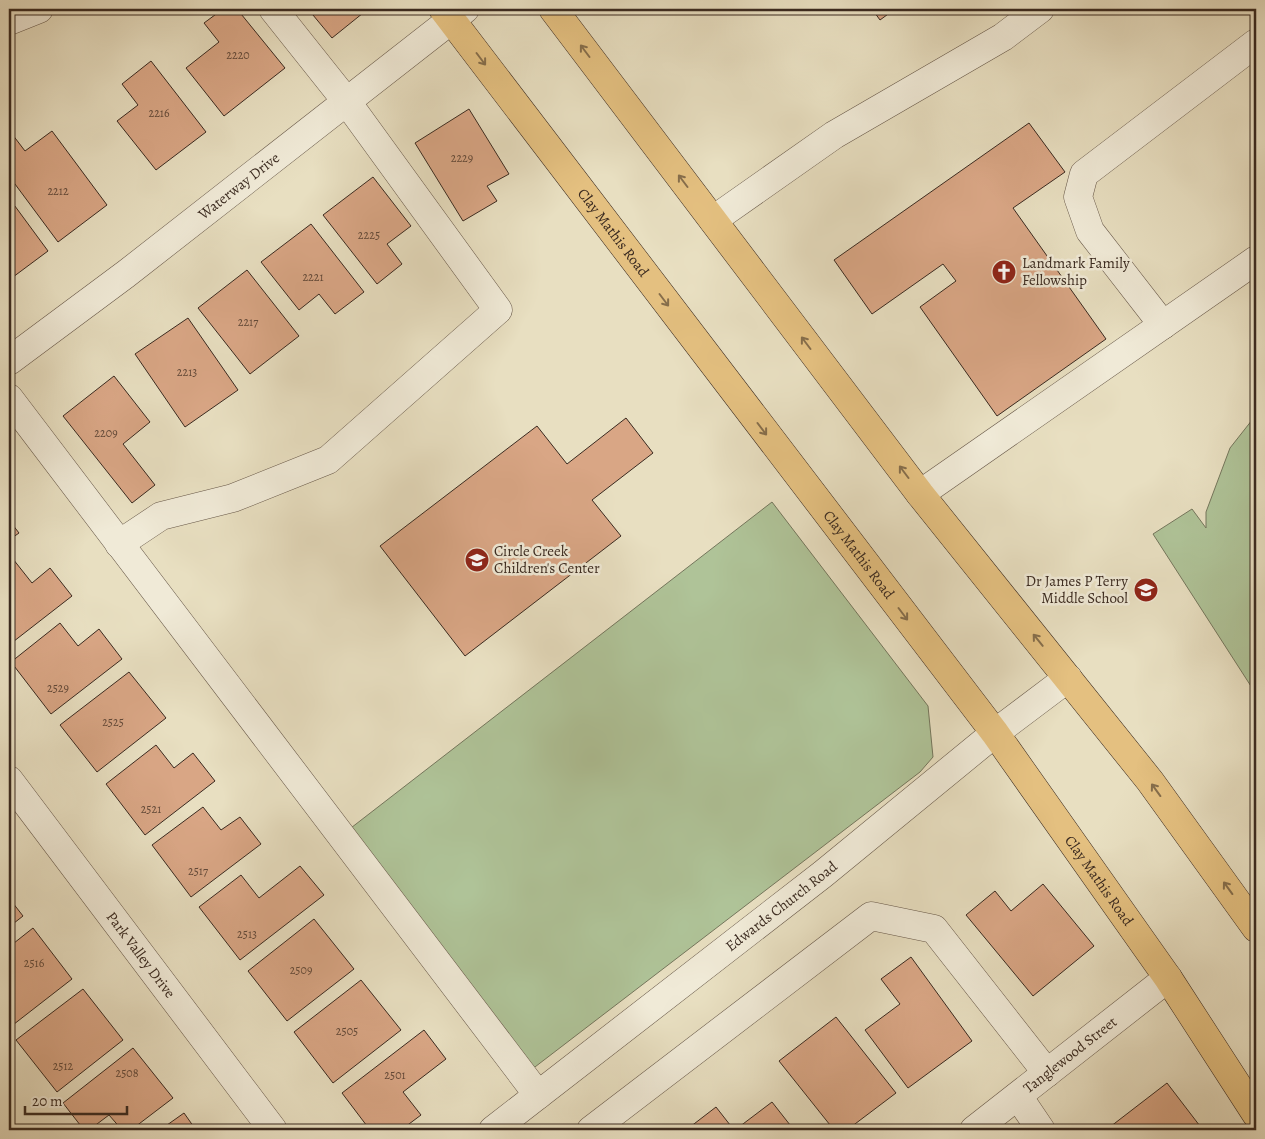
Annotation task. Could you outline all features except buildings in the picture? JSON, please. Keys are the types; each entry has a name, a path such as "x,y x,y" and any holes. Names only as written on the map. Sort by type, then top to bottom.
{"main road":[{"path":"553,9 920,494 1150,781 1256,928"},
{"name":"Clay Mathis Road","path":"453,12 995,733 1168,978 1256,1114"}],"street":[{"path":"9,21 38,9"},
{"path":"119,544 161,516 233,498 328,460 498,310 347,102 273,9"},
{"path":"713,220 834,135 1003,37 1040,9"},
{"name":"Waterway Drive","path":"9,361 126,274 347,102 453,12"},
{"path":"1163,325 1090,231 1078,197 1084,174 1256,43"},
{"path":"920,494 1256,260"},
{"path":"9,398 538,1095"},
{"name":"Edwards Church Road","path":"493,1130 823,874 995,733 1068,678"},
{"name":"Park Valley Drive","path":"9,780 273,1130"},
{"path":"591,1130 871,916 934,929 1047,1073"},
{"name":"Tanglewood Street","path":"974,1130 1168,978"},
{"path":"1018,1096 1041,1130"}],"green space":[{"path":"1256,415 1256,516 1253,547 1256,578 1256,694 1153,534 1192,509 1206,528 1206,512 1230,448"},
{"path":"772,502 928,706 933,757 920,772 531,1070 347,831"}],"place":[{"name":"Landmark Family Fellowship","path":"1004,272"},
{"name":"Circle Creek Children's Center","path":"477,560"},
{"name":"Dr James P Terry Middle School","path":"1146,590"}]}
